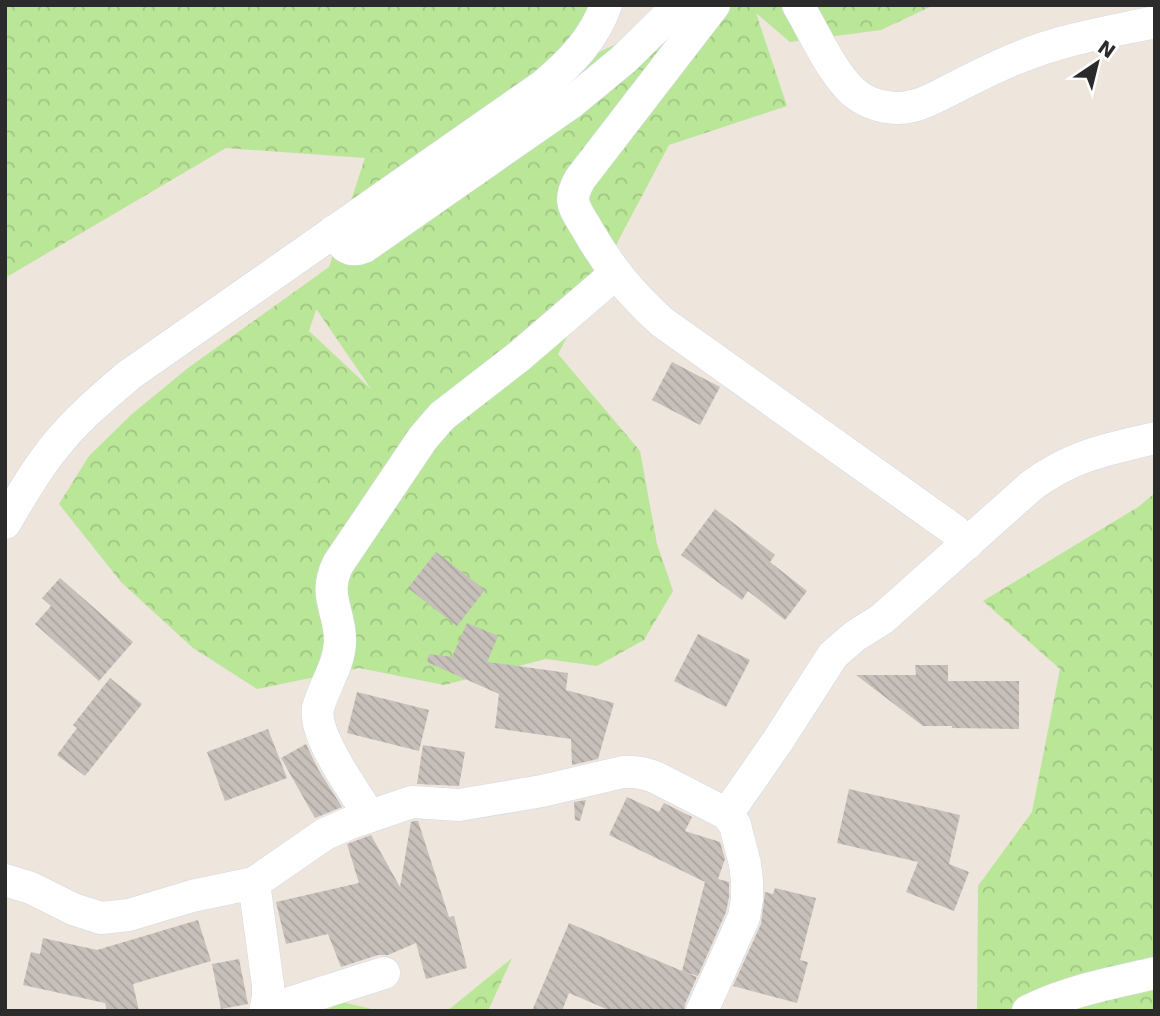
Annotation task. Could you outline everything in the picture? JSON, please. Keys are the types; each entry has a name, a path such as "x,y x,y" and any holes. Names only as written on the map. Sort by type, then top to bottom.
{"street":[{"path":"5,523 14,489 91,408 129,375 544,85 567,66 586,43 602,18 606,5"},
{"path":"334,231 347,248 355,250 363,247 572,102 623,60 679,5"},
{"path":"714,5 580,179 574,190 573,202 578,213 615,274 662,322 954,530 967,544"},
{"path":"798,5 844,83 857,96 874,104 893,108 911,107 929,101 999,66 1047,47 1155,22"},
{"path":"368,817 319,727 318,711 336,663 340,640 331,588 338,564 423,438 442,416 517,358 615,274"},
{"path":"727,814 833,655 855,636 882,619 1049,473 1091,454 1155,439"},
{"path":"5,880 31,888 73,909 100,918 115,918 192,896 254,883 325,834 412,802 459,805 542,791 623,772 646,773 727,814 735,825 747,881 747,899 741,925 702,1011"},
{"path":"254,883 268,985 266,1007 280,1006 384,973"},
{"path":"1028,1011 1070,994 1155,973"}],"green space":[{"path":"5,5 604,5 570,66 698,5 934,5 881,30 790,42 756,13 787,106 669,145 558,354 640,451 657,544 673,591 644,640 597,666 546,659 444,685 359,668 257,689 193,648 121,582 59,504 89,456 132,414 188,368 329,267 365,158 226,148 5,278","holes":["317,310 371,389 309,331"]},
{"path":"1155,493 1155,1011 977,1011 978,886 1032,812 1060,669 983,601 1138,507"},
{"path":"512,958 488,1011 447,1011"},
{"path":"342,1002 380,1011 325,1011"}],"building":[{"path":"672,362 720,387 700,425 652,400"},
{"path":"715,509 775,555 770,562 807,591 785,620 748,591 742,600 681,555"},
{"path":"436,552 485,590 457,626 408,588"},
{"path":"60,578 133,642 99,681 35,624 51,606 42,598"},
{"path":"467,623 498,636 487,662 568,673 566,690 614,703 598,759 572,765 571,739 495,728 499,694 427,662 429,654 452,657"},
{"path":"698,634 750,660 726,707 674,681"},
{"path":"915,665 948,665 948,681 1019,681 1019,729 923,726 856,675 916,675"},
{"path":"110,678 142,704 85,776 57,755 77,728 73,725"},
{"path":"357,692 429,710 419,751 347,733"},
{"path":"268,729 287,778 225,801 207,752"},
{"path":"306,744 342,807 315,818 281,758"},
{"path":"423,745 465,752 459,786 417,784"},
{"path":"849,789 960,815 949,864 969,872 954,911 906,892 918,862 837,843"},
{"path":"627,797 659,812 664,803 692,817 685,831 720,842 725,859 718,879 729,882 726,912 698,976 684,972 697,977 684,1011 611,1011 569,993 562,1011 532,1011 569,923 682,971 705,882 609,835"},
{"path":"586,800 580,821 575,820 574,802"},
{"path":"418,821 449,917 454,916 467,968 426,979 416,943 388,955 378,955 341,967 328,934 286,944 276,902 359,883 347,844 371,835 400,887 411,822"},
{"path":"775,888 816,898 800,960 808,962 797,1003 733,986 761,924 765,892 773,894"},
{"path":"198,920 211,961 133,984 139,1011 107,1011 105,1003 23,985 31,952 40,954 43,938 97,950"},
{"path":"239,959 248,1004 221,1009 212,964"}]}
